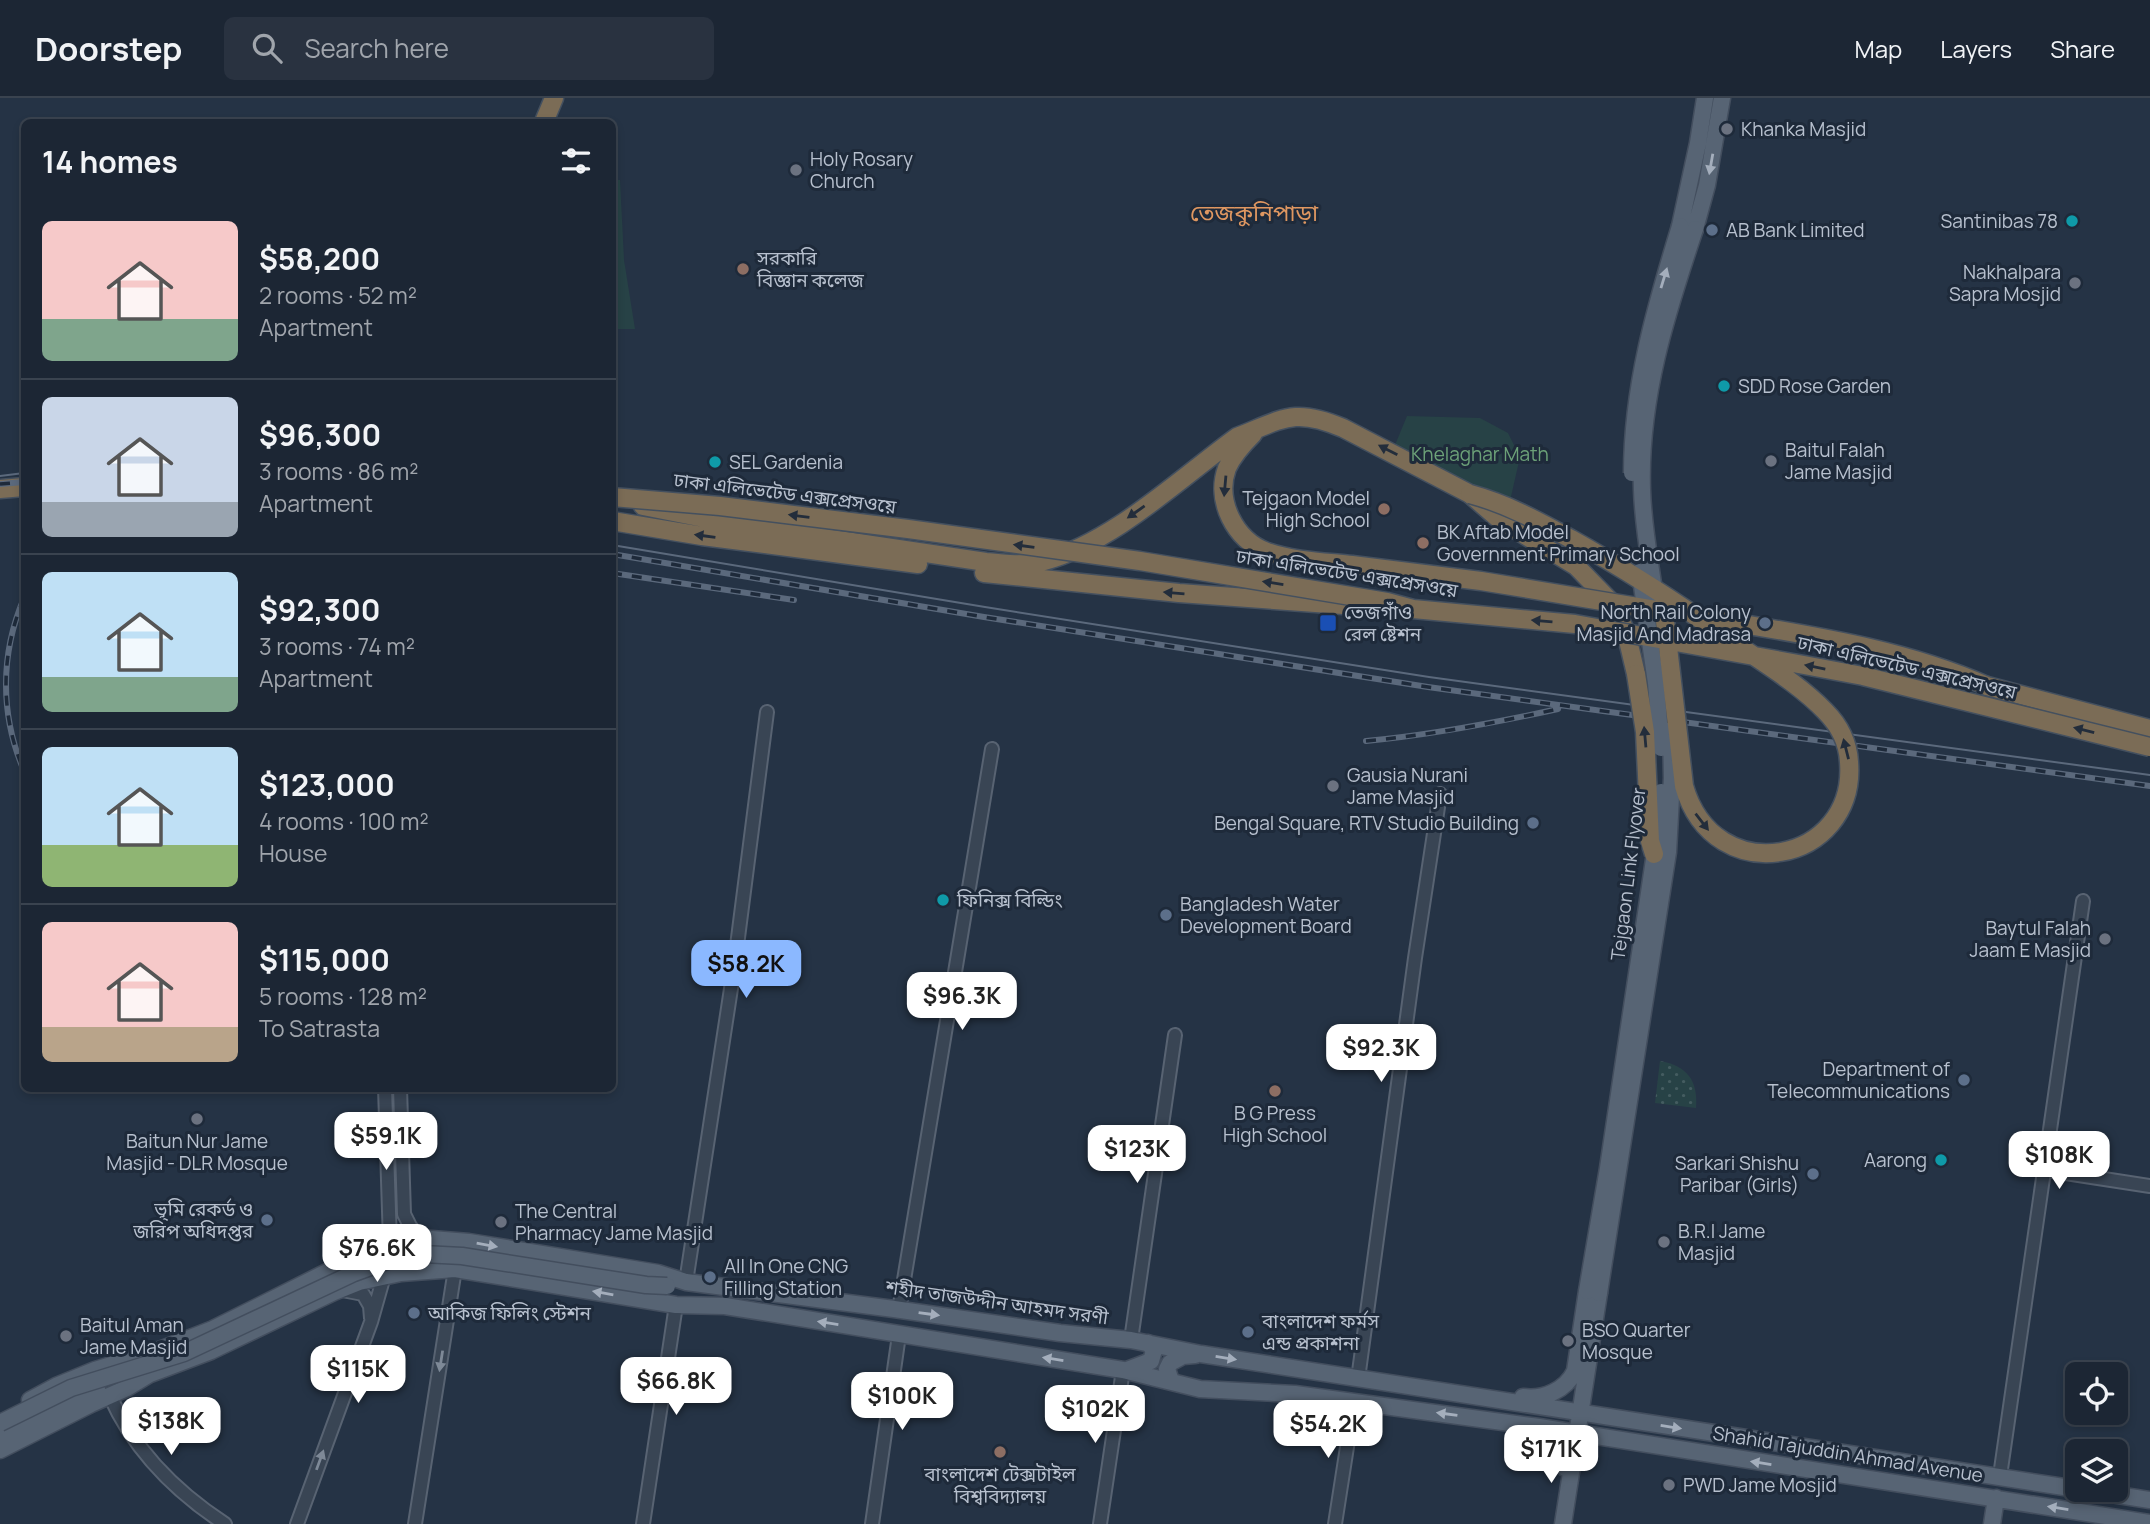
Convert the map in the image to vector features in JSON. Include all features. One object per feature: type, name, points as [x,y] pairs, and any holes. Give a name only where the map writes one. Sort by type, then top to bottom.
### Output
[{"type":"highway","points":[[545,119],[554,98]]},
{"type":"highway","points":[[616,499],[757,528],[986,562],[1042,562],[1082,546],[1131,516],[1237,437],[1274,420],[1290,416],[1322,418],[1470,494],[1513,508],[1628,570],[1648,583],[1658,590],[1668,596],[1787,680],[1825,711],[1841,732],[1846,747],[1849,778],[1846,796],[1839,811],[1832,822],[1812,840],[1787,852],[1767,855],[1749,853],[1720,840],[1700,822],[1692,809],[1683,778],[1664,612],[1659,595],[1656,586],[1652,577]]},
{"type":"highway","name":"ঢাকা এলিভেটেড এক্সপ্রেসওয়ে","points":[[1258,429],[1234,455],[1227,468],[1224,498],[1232,521],[1254,545],[1267,551],[1300,560],[1480,581],[1852,642],[1945,669],[1987,686],[2150,729]]},
{"type":"highway","points":[[0,489],[21,487]]},
{"type":"highway","points":[[1470,494],[1500,520],[1576,566],[1610,601],[1626,632],[1645,732],[1650,841],[1654,854]]},
{"type":"highway","name":"ঢাকা এলিভেটেড এক্সপ্রেসওয়ে","points":[[616,498],[720,506],[1140,561],[1387,601],[1413,608],[1575,624],[1863,676],[2150,747]]},
{"type":"highway","points":[[616,522],[702,536],[1034,579],[1214,596],[1378,608],[1413,608]]},
{"type":"main road","points":[[1688,228],[1705,98]]},
{"type":"main road","points":[[1688,228],[1707,185],[1722,98]]},
{"type":"main road","name":"Tejgaon Link Flyover","points":[[1575,1413],[1593,1292],[1643,1019],[1668,852],[1671,741],[1668,684],[1642,492],[1650,382],[1688,228]]},
{"type":"main road","name":"Tejgaon Link Flyover","points":[[1593,1292],[1661,795],[1661,741],[1634,525],[1632,436],[1643,355],[1653,314],[1688,228]]},
{"type":"main road","points":[[419,1238],[447,1269]]},
{"type":"main road","name":"শহীদ তাজউদ্দীন আহমদ সরণী","points":[[390,1242],[419,1238],[470,1242],[658,1273],[686,1282],[1060,1334],[1131,1340],[1358,1379],[2065,1487]]},
{"type":"main road","points":[[0,1416],[56,1386],[203,1334],[390,1242]]},
{"type":"main road","points":[[390,1242],[395,1263],[412,1271]]},
{"type":"main road","points":[[384,1276],[390,1242]]},
{"type":"main road","points":[[0,1423],[71,1388],[184,1353],[354,1273],[401,1256],[447,1254],[646,1285],[667,1286],[686,1282]]},
{"type":"main road","points":[[358,1256],[365,1281]]},
{"type":"main road","points":[[0,1438],[94,1390],[150,1374],[211,1351],[340,1290],[384,1276],[447,1269],[676,1305],[725,1306],[1123,1370],[1200,1389],[1295,1394],[1539,1427],[1559,1442],[1567,1454],[1556,1524]]},
{"type":"main road","points":[[1123,1370],[1151,1361],[1154,1350],[1148,1343]]},
{"type":"main road","points":[[1171,1381],[1167,1369],[1170,1363],[1183,1356],[1201,1354]]},
{"type":"main road","points":[[1469,1396],[1481,1391],[1529,1398],[1546,1396],[1580,1373],[1603,1417]]},
{"type":"main road","points":[[0,1450],[150,1374]]},
{"type":"main road","points":[[1563,1524],[1578,1433],[1572,1423],[1575,1413]]},
{"type":"main road","name":"Shahid Tajuddin Ahmad Avenue","points":[[1539,1427],[2150,1523]]},
{"type":"main road","points":[[1733,1458],[1736,1438]]},
{"type":"main road","name":"শহীদ তাজউদ্দীন আহমদ সরণী","points":[[2128,1497],[2150,1500]]},
{"type":"main road","points":[[1992,1524],[1996,1499]]},
{"type":"street","points":[[538,119],[547,98]]},
{"type":"street","points":[[686,1282],[732,982],[767,712]]},
{"type":"street","points":[[900,1310],[992,749]]},
{"type":"street","points":[[1358,1379],[1440,794]]},
{"type":"street","points":[[2000,1476],[2083,901]]},
{"type":"street","points":[[1131,1340],[1175,1035]]},
{"type":"street","points":[[385,1092],[390,1242]]},
{"type":"street","points":[[400,1092],[404,1214],[419,1238]]},
{"type":"street","points":[[2046,1170],[2150,1186]]},
{"type":"street","points":[[415,1524],[451,1293],[447,1269]]},
{"type":"street","points":[[297,1524],[384,1276]]},
{"type":"street","points":[[340,1290],[354,1290],[363,1294],[370,1307],[370,1322]]},
{"type":"street","points":[[643,1524],[676,1305]]},
{"type":"street","points":[[872,1524],[899,1335]]},
{"type":"street","points":[[1100,1524],[1123,1370]]},
{"type":"street","points":[[110,1396],[124,1423],[153,1464],[192,1500],[225,1524]]},
{"type":"street","points":[[1335,1524],[1354,1402]]},
{"type":"green space","points":[[616,180],[620,180],[624,260],[635,329],[616,329]]},
{"type":"green space","name":"Khelaghar Math","points":[[1407,416],[1480,418],[1508,433],[1520,457],[1510,501],[1395,445]]},
{"type":"green space","points":[[1660,1061],[1677,1067],[1689,1076],[1695,1090],[1696,1108],[1655,1103]]},
{"type":"tram line","points":[[0,476],[21,473]]},
{"type":"tram line","points":[[616,546],[1429,677],[2150,775]]},
{"type":"railway","points":[[0,484],[21,482]]},
{"type":"railway","points":[[616,555],[984,617],[1428,687],[2150,786]]},
{"type":"railway","points":[[616,574],[794,600]]},
{"type":"railway","points":[[21,606],[10,641],[6,684],[10,728],[21,763]]},
{"type":"railway","points":[[1366,741],[1462,728],[1558,709]]},
{"type":"place","name":"Khanka Masjid","points":[[1727,129]]},
{"type":"place","name":"Holy Rosary Church","points":[[796,170]]},
{"type":"place","name":"Santinibas 78","points":[[2072,221]]},
{"type":"place","name":"AB Bank Limited","points":[[1712,230]]},
{"type":"place","name":"সরকারি বিজ্ঞান কলেজ","points":[[743,269]]},
{"type":"place","name":"Nakhalpara Sapra Mosjid","points":[[2075,283]]},
{"type":"place","name":"SDD Rose Garden","points":[[1724,386]]},
{"type":"place","name":"Baitul Falah Jame Masjid","points":[[1771,461]]},
{"type":"place","name":"SEL Gardenia","points":[[715,462]]},
{"type":"place","name":"Tejgaon Model High School","points":[[1384,509]]},
{"type":"place","name":"BK Aftab Model Government Primary School","points":[[1423,543]]},
{"type":"place","name":"তেজগাঁও রেল ষ্টেশন","points":[[1328,623]]},
{"type":"place","name":"North Rail Colony Masjid And Madrasa","points":[[1765,623]]},
{"type":"place","name":"Gausia Nurani Jame Masjid","points":[[1333,786]]},
{"type":"place","name":"Bengal Square, RTV Studio Building","points":[[1533,823]]},
{"type":"place","name":"ফিনিক্স বিল্ডিং","points":[[943,900]]},
{"type":"place","name":"Bangladesh Water Development Board","points":[[1166,915]]},
{"type":"place","name":"Baytul Falah Jaam E Masjid","points":[[2105,939]]},
{"type":"place","name":"Department of Telecommunications","points":[[1964,1080]]},
{"type":"place","name":"B G Press High School","points":[[1275,1091]]},
{"type":"place","name":"Baitun Nur Jame Masjid - DLR Mosque","points":[[197,1119]]},
{"type":"place","name":"Aarong","points":[[1941,1160]]},
{"type":"place","name":"Sarkari Shishu Paribar (Girls)","points":[[1813,1174]]},
{"type":"place","name":"ভূমি রেকর্ড ও জরিপ অধিদপ্তর","points":[[267,1220]]},
{"type":"place","name":"The Central Pharmacy Jame Masjid","points":[[501,1222]]},
{"type":"place","name":"B.R.I Jame Masjid","points":[[1664,1242]]},
{"type":"place","name":"All In One CNG Filling Station","points":[[710,1277]]},
{"type":"place","name":"আকিজ ফিলিং স্টেশন","points":[[414,1313]]},
{"type":"place","name":"বাংলাদেশ ফর্মস এন্ড প্রকাশনা","points":[[1248,1332]]},
{"type":"place","name":"Baitul Aman Jame Masjid","points":[[66,1336]]},
{"type":"place","name":"BSO Quarter Mosque","points":[[1568,1341]]},
{"type":"place","name":"বাংলাদেশ টেক্সটাইল বিশ্ববিদ্যালয়","points":[[1000,1452]]},
{"type":"place","name":"PWD Jame Mosjid","points":[[1669,1485]]},
{"type":"district","name":"তেজকুনিপাড়া","points":[[1254,213]]}]
